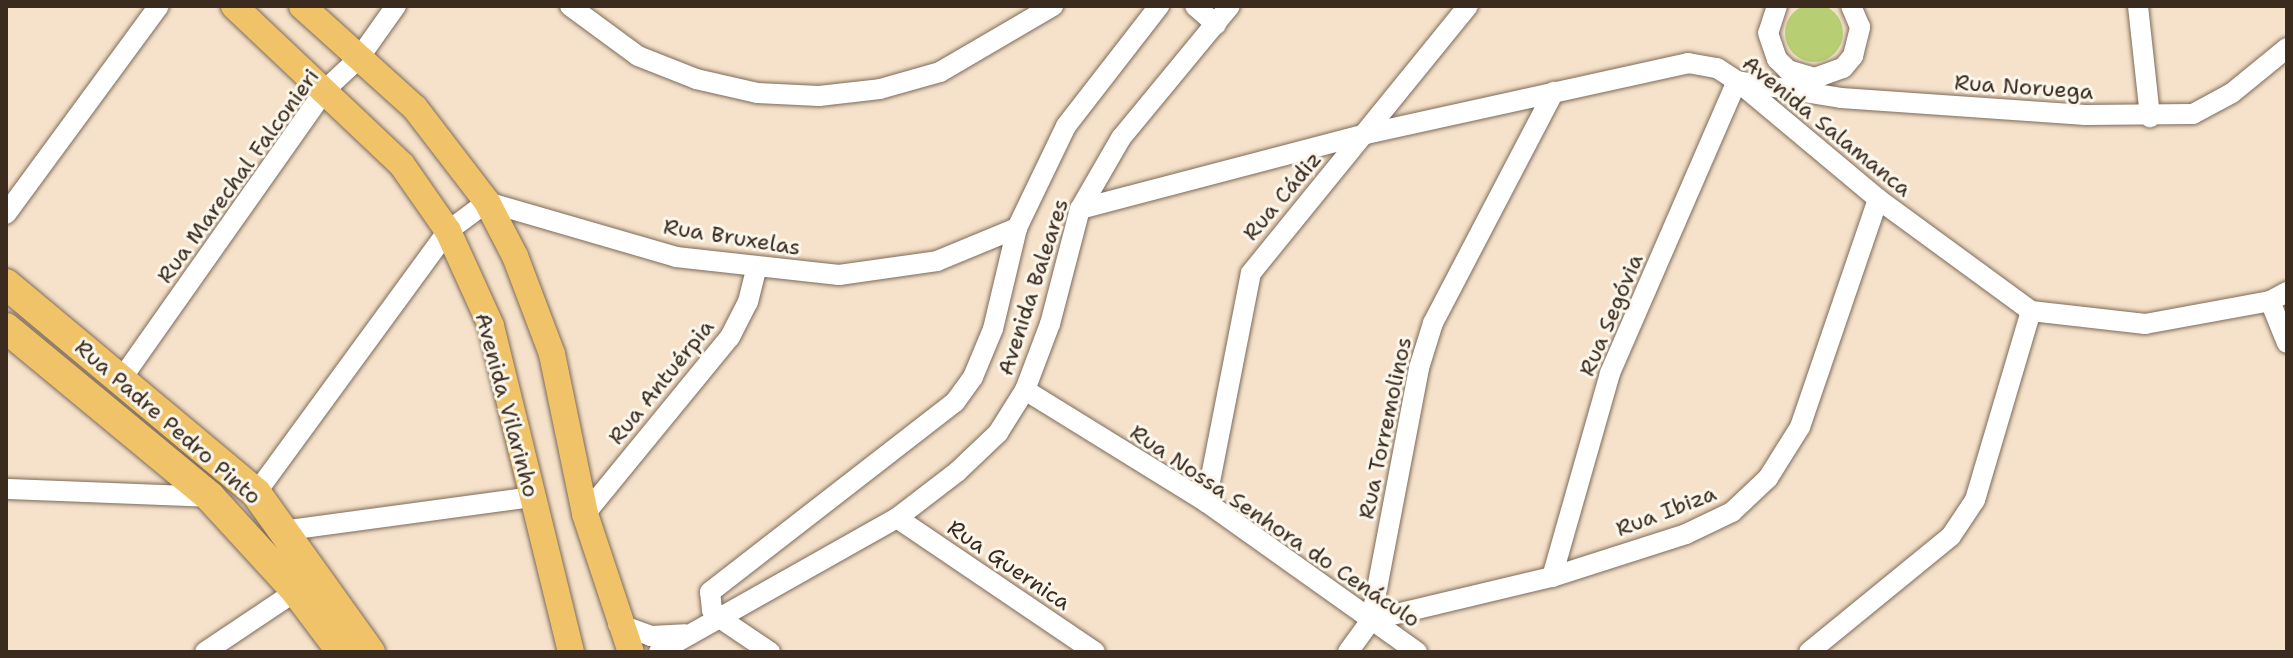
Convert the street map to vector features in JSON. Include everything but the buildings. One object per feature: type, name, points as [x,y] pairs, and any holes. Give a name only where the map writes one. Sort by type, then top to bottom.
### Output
[{"type":"highway","name":"Rua Padre Pedro Pinto","points":[[6,284],[256,493],[370,652]]},
{"type":"highway","name":"Rua Padre Pedro Pinto","points":[[6,328],[210,497],[296,591],[342,652]]},
{"type":"main road","points":[[236,6],[260,6]]},
{"type":"main road","name":"Avenida Vilarinho","points":[[236,6],[402,165],[448,231],[491,326],[571,652]]},
{"type":"main road","points":[[302,6],[415,108],[487,202],[515,256],[552,354],[585,514],[618,624],[631,652]]},
{"type":"street","points":[[6,214],[159,6]]},
{"type":"street","name":"Rua Marechal Falconieri","points":[[122,378],[326,89],[359,58],[396,6]]},
{"type":"street","points":[[570,6],[638,56],[696,79],[757,93],[819,96],[880,89],[940,72],[1053,6]]},
{"type":"street","name":"Avenida Baleares","points":[[721,619],[712,610],[710,592],[955,402],[973,377],[993,329],[1017,228],[1066,126],[1159,6]]},
{"type":"street","points":[[1195,6],[1216,24]]},
{"type":"street","name":"Avenida Baleares","points":[[659,652],[897,518],[957,472],[998,433],[1025,390],[1050,324],[1080,209],[1121,138],[1230,6]]},
{"type":"street","name":"Rua Cádiz","points":[[1206,502],[1251,273],[1468,6]]},
{"type":"street","points":[[1777,6],[1768,33],[1777,59],[1801,76],[1829,76],[1843,68],[1859,42],[1860,27],[1851,6]]},
{"type":"street","points":[[2138,6],[2150,117]]},
{"type":"street","name":"Rua Noruega","points":[[1737,81],[1841,98],[2150,117],[2193,114],[2232,93],[2287,48]]},
{"type":"street","points":[[1737,81],[1777,59]]},
{"type":"street","name":"Avenida Salamanca","points":[[1080,209],[1366,134],[1688,63],[1717,68],[1737,81],[1878,199],[2031,311],[2145,324],[2278,297]]},
{"type":"street","points":[[1829,76],[1841,98]]},
{"type":"street","name":"Rua Segóvia","points":[[1552,577],[1610,373],[1737,81]]},
{"type":"street","name":"Rua Torremolinos","points":[[1348,652],[1371,620],[1419,368],[1433,323],[1554,92]]},
{"type":"street","name":"Rua Ibiza","points":[[1371,620],[1552,577],[1686,534],[1732,512],[1768,478],[1800,427],[1878,199]]},
{"type":"street","points":[[256,493],[448,231],[487,202]]},
{"type":"street","name":"Rua Bruxelas","points":[[487,202],[676,257],[756,270],[839,275],[937,261],[1017,228]]},
{"type":"street","name":"Rua Antuérpia","points":[[585,514],[730,337],[748,302],[756,270]]},
{"type":"street","points":[[2278,297],[2287,343]]},
{"type":"street","points":[[1809,652],[1951,536],[1975,500],[2031,311]]},
{"type":"street","name":"Rua Nossa Senhora do Cenáculo","points":[[1025,390],[1206,502],[1417,652]]},
{"type":"street","points":[[6,489],[210,497]]},
{"type":"street","points":[[281,531],[531,497]]},
{"type":"street","name":"Rua Guernica","points":[[897,518],[1095,652]]},
{"type":"street","points":[[205,652],[296,591]]},
{"type":"street","points":[[721,619],[770,652]]},
{"type":"street","name":"Avenida Baleares","points":[[618,624],[651,636],[693,633]]},
{"type":"green space","points":[[1814,4],[1835,12],[1843,33],[1835,54],[1814,62],[1793,54],[1785,33],[1793,12]]}]
